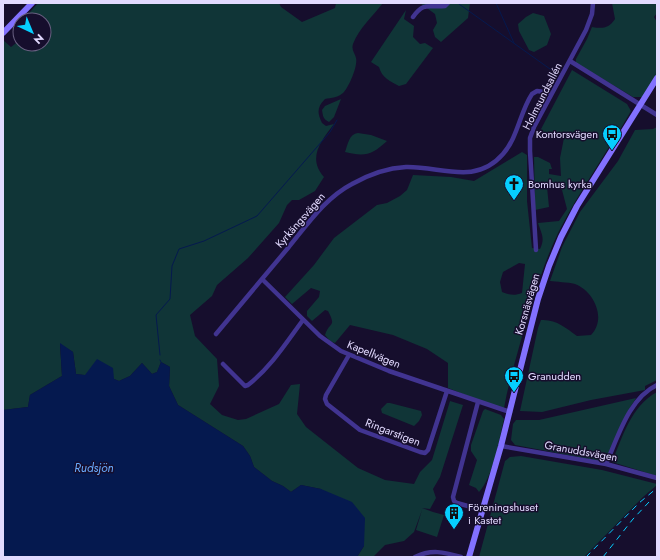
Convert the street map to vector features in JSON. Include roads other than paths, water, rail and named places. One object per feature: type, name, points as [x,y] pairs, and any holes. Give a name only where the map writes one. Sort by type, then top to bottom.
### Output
[{"type":"street","points":[[3,33],[32,3]]},
{"type":"street","points":[[413,17],[420,8],[424,6],[445,6],[448,3]]},
{"type":"street","name":"Holmsundsallén","points":[[536,250],[530,144],[534,127],[551,93],[570,61],[591,18],[593,3]]},
{"type":"street","points":[[570,61],[657,115]]},
{"type":"street","name":"Korsnäsvägen","points":[[469,557],[501,446],[538,299],[549,266],[577,206],[657,78]]},
{"type":"street","name":"Kyrkängsvägen","points":[[216,334],[322,208],[343,189],[366,176],[395,168],[416,167],[464,173],[484,169],[499,158],[507,149],[532,94],[537,91],[551,93]]},
{"type":"street","name":"Kapellvägen","points":[[262,279],[326,342],[349,355],[478,402],[510,412]]},
{"type":"street","points":[[224,364],[245,386],[248,385],[268,368],[303,320]]},
{"type":"street","name":"Ringarstigen","points":[[349,355],[325,399],[327,404],[360,430],[425,453],[428,450],[447,391]]},
{"type":"street","points":[[606,464],[632,408],[645,392],[657,385]]},
{"type":"street","points":[[478,402],[453,497],[454,501],[457,503],[482,510]]},
{"type":"street","name":"Granuddsvägen","points":[[501,446],[606,464],[657,478]]},
{"type":"street","points":[[415,557],[436,551],[461,557]]},
{"type":"water","name":"Rudsjön","points":[[60,343],[73,352],[76,374],[85,375],[97,359],[113,368],[114,379],[119,381],[130,376],[142,363],[152,374],[157,372],[161,362],[170,367],[169,386],[178,405],[243,446],[250,456],[254,467],[272,481],[291,492],[301,485],[321,489],[352,502],[365,518],[364,546],[357,557],[3,557],[3,410],[28,407],[30,395],[62,376]]},
{"type":"waterway","points":[[496,3],[514,43]]},
{"type":"waterway","points":[[459,4],[557,74]]},
{"type":"waterway","points":[[160,355],[156,315],[170,299],[172,266],[179,249],[204,241],[257,216],[330,132],[337,120]]},
{"type":"railway","points":[[586,557],[639,503],[657,488]]},
{"type":"railway","points":[[603,557],[633,519],[649,502]]},
{"type":"place","name":"Kontorsvägen","points":[[612,151]]},
{"type":"place","name":"Bomhus kyrka","points":[[514,201]]},
{"type":"place","name":"Granudden","points":[[514,393]]},
{"type":"place","name":"Föreningshuset i Kastet","points":[[454,530]]}]
